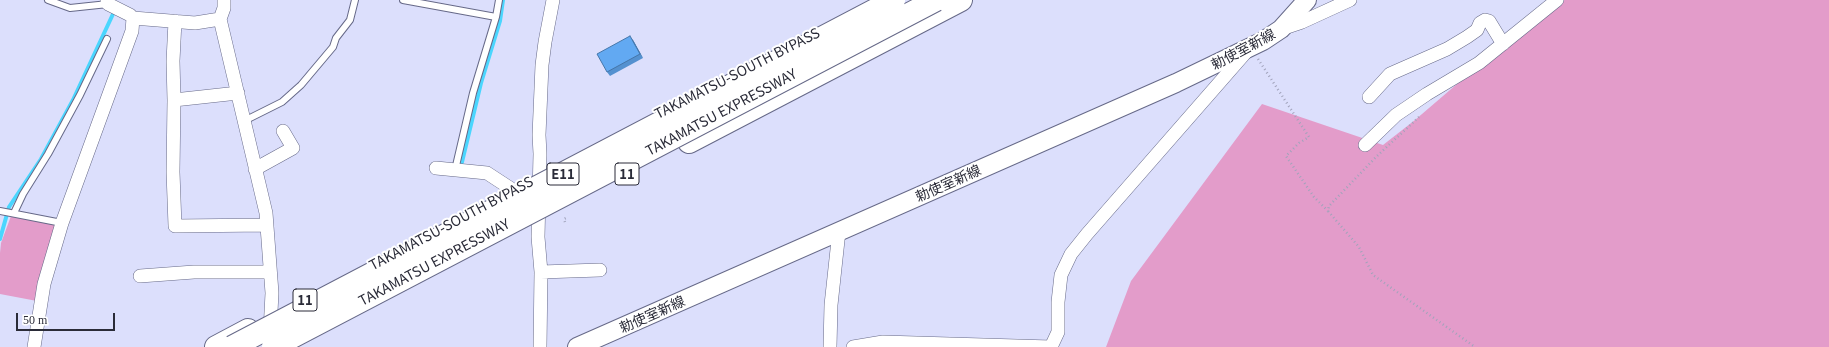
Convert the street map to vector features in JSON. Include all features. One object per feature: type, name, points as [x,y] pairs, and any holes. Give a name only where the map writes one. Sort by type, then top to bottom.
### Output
[{"type":"highway","name":"TAKAMATSU-SOUTH BYPASS","points":[[216,347],[540,175],[877,0]]},
{"type":"highway","name":"TAKAMATSU EXPRESSWAY","points":[[232,347],[894,0]]},
{"type":"highway","name":"TAKAMATSU EXPRESSWAY","points":[[272,347],[936,0]]},
{"type":"highway","name":"11","points":[[291,347],[961,0]]},
{"type":"main road","name":"勅使室新線","points":[[577,347],[1176,83],[1251,47],[1281,29],[1307,0]]},
{"type":"street","points":[[224,0],[224,8],[220,19],[266,213],[272,293],[269,347]]},
{"type":"street","points":[[540,347],[541,272],[538,220],[540,175],[539,136],[542,65],[554,0]]},
{"type":"street","points":[[1281,29],[1302,22],[1350,0]]},
{"type":"street","points":[[1365,145],[1396,115],[1433,90],[1479,63],[1557,0]]},
{"type":"street","points":[[108,2],[133,18],[195,23],[220,19]]},
{"type":"street","points":[[34,347],[44,284],[62,223],[126,50],[132,31],[133,18]]},
{"type":"street","points":[[1369,97],[1390,74],[1467,38],[1477,30],[1480,23],[1485,20],[1489,21],[1503,44]]},
{"type":"street","points":[[175,21],[173,61],[173,172],[175,226],[267,226]]},
{"type":"street","points":[[853,347],[883,342],[1051,347],[1058,332],[1058,302],[1061,275],[1071,254],[1251,47]]},
{"type":"street","points":[[174,100],[238,93]]},
{"type":"street","points":[[255,169],[293,148],[282,131]]},
{"type":"street","points":[[436,168],[487,173],[512,190]]},
{"type":"street","points":[[830,347],[831,306],[839,231]]},
{"type":"street","points":[[541,272],[600,270]]},
{"type":"street","points":[[140,276],[194,272],[270,272]]},
{"type":"lane","points":[[48,0],[70,8],[108,2]]},
{"type":"lane","points":[[244,120],[282,102],[301,85],[333,47],[336,38],[350,20],[355,0]]},
{"type":"lane","points":[[403,0],[496,17]]},
{"type":"lane","points":[[456,170],[473,92],[496,17],[499,0]]},
{"type":"lane","points":[[13,213],[48,154],[80,95],[107,39]]},
{"type":"lane","points":[[3,212],[62,223]]},
{"type":"path","points":[[1266,72],[1310,137],[1299,143],[1286,156],[1314,197],[1359,247],[1373,275],[1475,347]]},
{"type":"path","points":[[1328,211],[1329,206],[1377,156],[1420,115]]},
{"type":"path","points":[[566,222],[564,219],[568,217]]},
{"type":"shaded area","points":[[1555,0],[1829,0],[1829,347],[1106,347],[1131,281],[1262,104],[1383,145],[1415,120]]},
{"type":"shaded area","points":[[11,216],[57,225],[37,301],[0,294],[1,243]]},
{"type":"building","points":[[630,36],[640,54],[607,72],[597,54]]},
{"type":"waterway","points":[[462,162],[481,83],[500,21],[503,0]]},
{"type":"waterway","points":[[0,239],[9,207],[41,159],[73,100],[113,14]]}]
